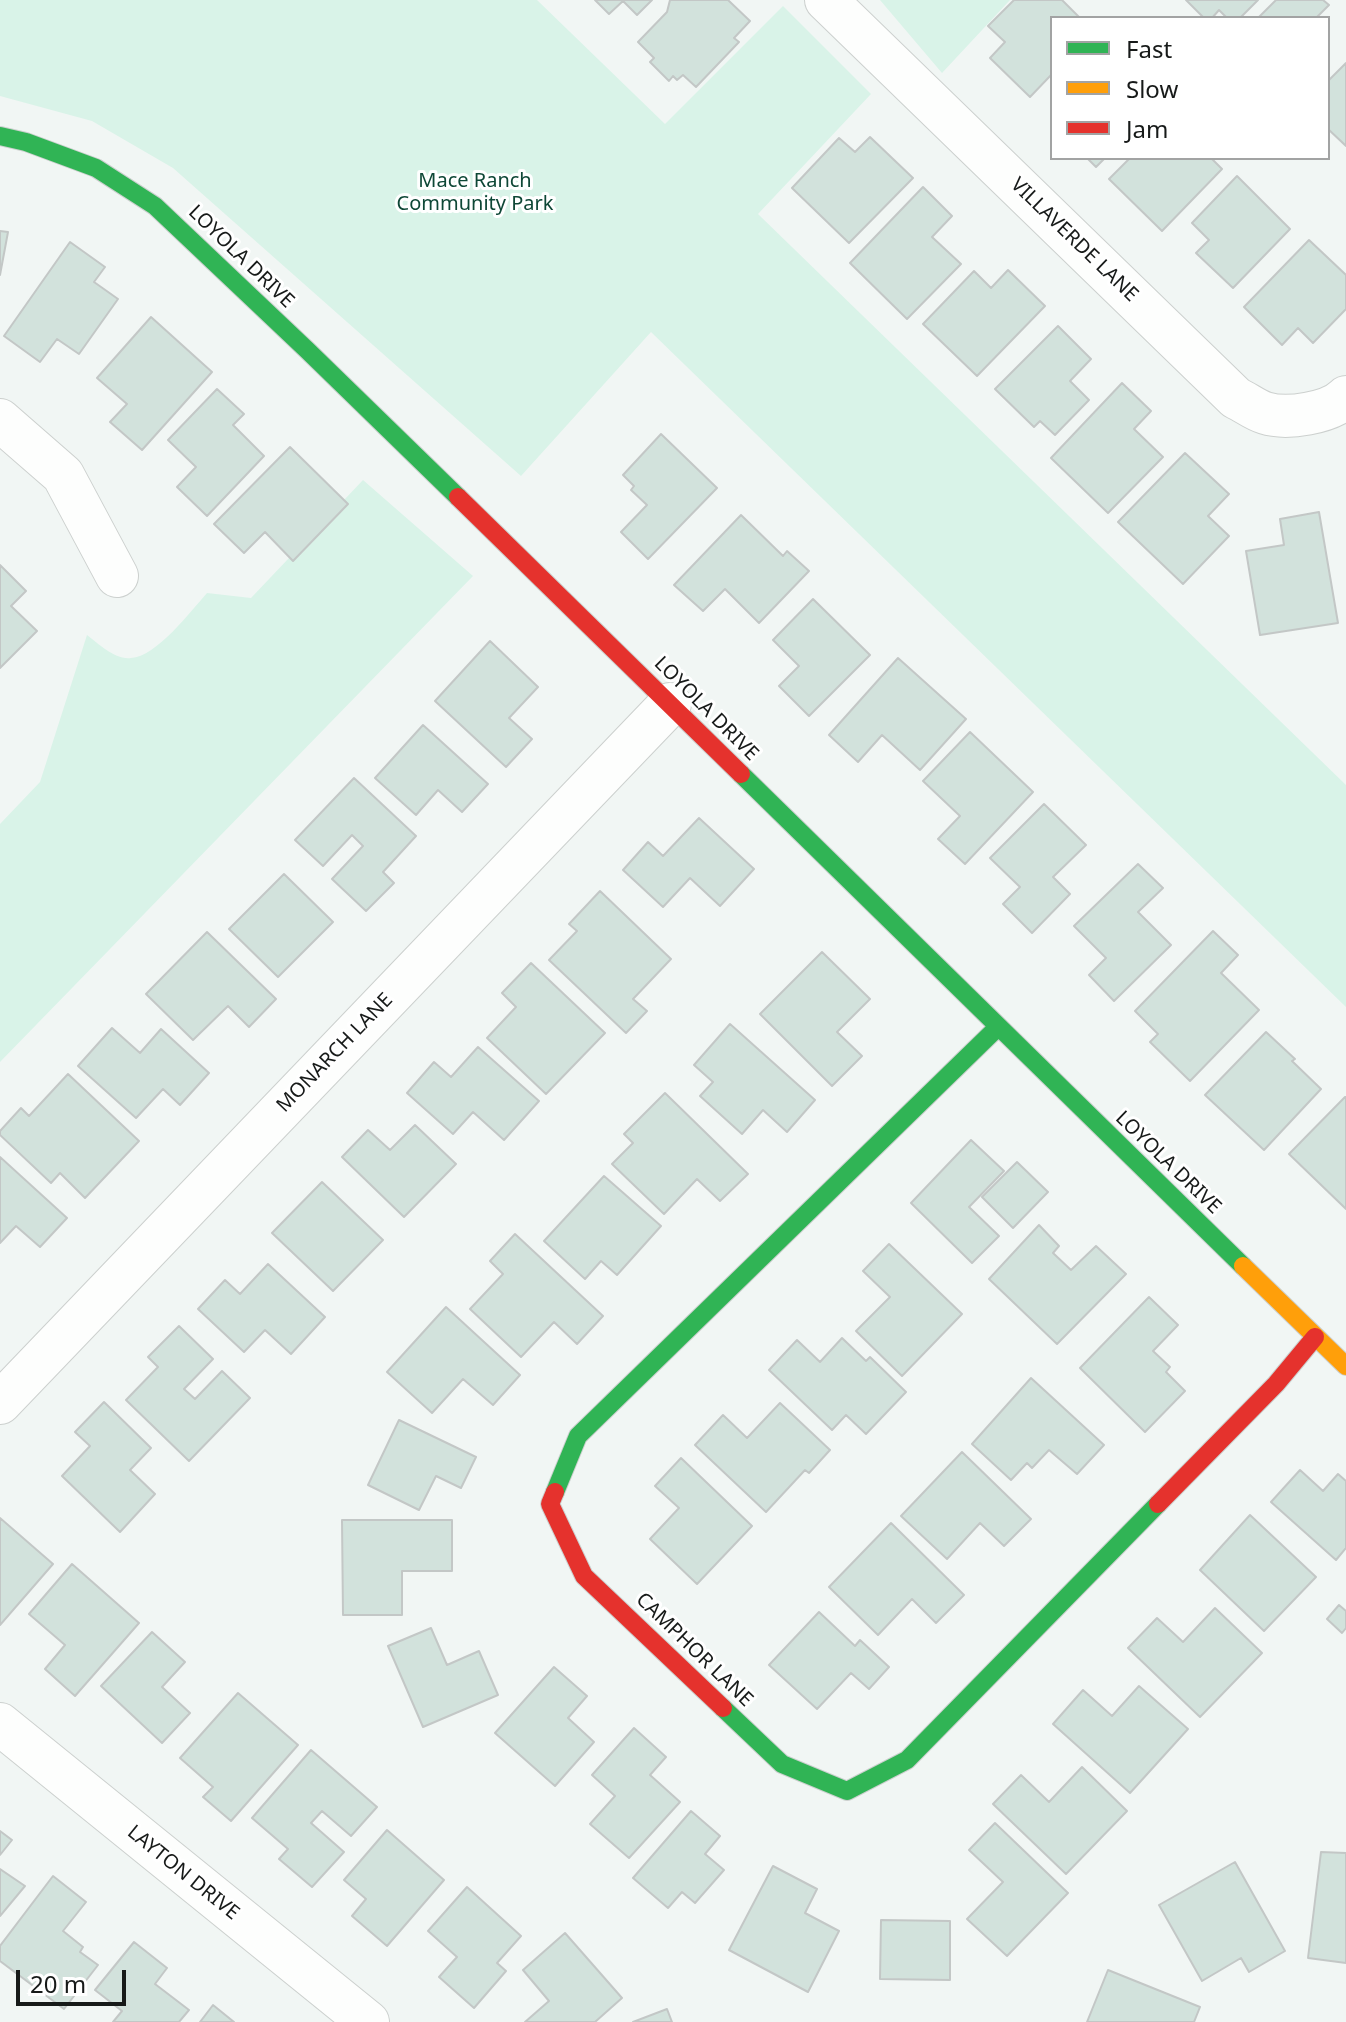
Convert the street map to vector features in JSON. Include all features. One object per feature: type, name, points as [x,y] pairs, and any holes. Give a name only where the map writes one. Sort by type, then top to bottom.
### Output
[{"type":"street","name":"VILLAVERDE LANE","points":[[826,0],[1236,398],[1264,413],[1290,416],[1323,410],[1346,397]]},
{"type":"street","name":"LOYOLA DRIVE","points":[[0,136],[26,142],[96,168],[155,206],[307,350],[1346,1366]]},
{"type":"street","points":[[0,420],[63,475],[117,576]]},
{"type":"street","name":"MONARCH LANE","points":[[0,1403],[670,704]]},
{"type":"street","name":"CAMPHOR LANE","points":[[998,1027],[578,1436],[550,1504],[584,1576],[782,1764],[847,1791],[907,1760],[1276,1384],[1315,1337]]},
{"type":"street","name":"LAYTON DRIVE","points":[[0,1724],[368,2022]]},
{"type":"green space","name":"Mace Ranch Community Park","points":[[0,0],[537,0],[665,124],[783,6],[871,94],[758,214],[1346,785],[1346,1007],[651,332],[521,476],[173,168],[92,121],[0,96]]},
{"type":"green space","points":[[880,0],[1010,0],[942,73]]},
{"type":"green space","points":[[363,480],[473,576],[0,1062],[0,824],[40,782],[87,635],[113,654],[125,658],[141,656],[162,642],[207,593],[251,598]]},
{"type":"building","points":[[595,0],[652,0],[637,15],[623,1],[609,14]]},
{"type":"building","points":[[670,0],[728,0],[750,21],[734,38],[739,42],[696,87],[683,75],[677,80],[673,76],[669,81],[650,62],[654,58],[638,42],[667,12]]},
{"type":"building","points":[[1014,0],[1062,0],[1078,16],[1050,16],[1050,76],[1030,97],[990,58],[1005,42],[988,26]]},
{"type":"building","points":[[1186,0],[1258,0],[1242,16],[1225,16],[1219,10],[1214,16],[1202,16]]},
{"type":"building","points":[[1276,0],[1323,0],[1329,5],[1318,16],[1260,16]]},
{"type":"building","points":[[1346,63],[1346,146],[1330,131],[1330,79]]},
{"type":"building","points":[[870,137],[913,178],[849,243],[792,188],[839,138],[855,152]]},
{"type":"building","points":[[1089,160],[1103,160],[1096,167]]},
{"type":"building","points":[[1128,160],[1213,160],[1222,169],[1162,231],[1109,179]]},
{"type":"building","points":[[1237,176],[1290,229],[1233,288],[1196,253],[1209,240],[1192,223]]},
{"type":"building","points":[[923,187],[952,216],[932,237],[961,264],[907,319],[850,263]]},
{"type":"building","points":[[0,231],[8,232],[0,275]]},
{"type":"building","points":[[1309,240],[1346,275],[1346,309],[1313,343],[1298,328],[1282,345],[1244,307]]},
{"type":"building","points":[[70,242],[105,267],[94,282],[118,299],[79,354],[57,339],[40,362],[4,336]]},
{"type":"building","points":[[1008,270],[1045,306],[977,376],[923,324],[974,271],[991,288]]},
{"type":"building","points":[[151,317],[212,372],[142,450],[110,422],[127,404],[97,378]]},
{"type":"building","points":[[1058,326],[1091,359],[1070,381],[1089,400],[1055,435],[1040,421],[1034,427],[995,389]]},
{"type":"building","points":[[1122,383],[1151,411],[1134,429],[1163,457],[1108,513],[1051,458]]},
{"type":"building","points":[[217,389],[244,414],[233,425],[264,456],[207,516],[177,487],[196,467],[168,440]]},
{"type":"building","points":[[661,434],[717,488],[648,559],[621,532],[647,505],[631,490],[634,486],[623,475]]},
{"type":"building","points":[[290,447],[348,504],[293,561],[265,532],[244,553],[214,524]]},
{"type":"building","points":[[1185,453],[1229,494],[1208,516],[1229,536],[1183,584],[1118,522]]},
{"type":"building","points":[[1319,512],[1338,623],[1260,635],[1246,551],[1284,545],[1280,519]]},
{"type":"building","points":[[741,515],[783,556],[787,551],[809,571],[759,623],[725,589],[703,611],[674,585]]},
{"type":"building","points":[[0,565],[26,591],[11,606],[37,631],[0,668]]},
{"type":"building","points":[[813,599],[870,655],[809,716],[779,686],[799,666],[773,640]]},
{"type":"building","points":[[490,641],[538,687],[509,718],[532,739],[506,767],[435,701]]},
{"type":"building","points":[[898,658],[966,719],[920,770],[882,735],[858,762],[829,735]]},
{"type":"building","points":[[423,725],[488,784],[462,812],[438,790],[416,815],[375,778]]},
{"type":"building","points":[[970,732],[1033,792],[965,864],[938,839],[960,816],[923,781]]},
{"type":"building","points":[[354,778],[416,836],[383,872],[394,883],[366,911],[332,879],[363,846],[352,835],[323,866],[295,840]]},
{"type":"building","points":[[1044,804],[1086,845],[1053,877],[1070,894],[1032,933],[1003,904],[1020,887],[990,858]]},
{"type":"building","points":[[699,818],[754,869],[720,906],[690,878],[663,907],[623,870],[648,842],[663,856]]},
{"type":"building","points":[[1138,864],[1163,888],[1138,912],[1171,945],[1114,1001],[1089,975],[1106,958],[1074,926]]},
{"type":"building","points":[[284,874],[333,922],[278,977],[229,929]]},
{"type":"building","points":[[600,891],[671,959],[633,999],[647,1011],[626,1033],[549,960],[577,931],[569,924]]},
{"type":"building","points":[[1213,931],[1238,955],[1221,973],[1259,1010],[1190,1081],[1150,1042],[1158,1034],[1135,1011]]},
{"type":"building","points":[[207,932],[276,999],[249,1027],[228,1006],[193,1040],[146,994]]},
{"type":"building","points":[[822,952],[870,999],[837,1032],[862,1056],[832,1086],[760,1014]]},
{"type":"building","points":[[531,963],[605,1033],[546,1094],[487,1038],[516,1007],[502,993]]},
{"type":"building","points":[[730,1024],[815,1100],[787,1132],[763,1110],[742,1134],[700,1096],[713,1082],[694,1065]]},
{"type":"building","points":[[112,1028],[140,1053],[161,1029],[209,1073],[180,1105],[163,1089],[136,1118],[78,1066]]},
{"type":"building","points":[[1266,1032],[1321,1089],[1264,1150],[1205,1095]]},
{"type":"building","points":[[478,1047],[539,1101],[504,1140],[473,1112],[453,1134],[407,1093],[434,1062],[451,1077]]},
{"type":"building","points":[[68,1074],[139,1141],[85,1198],[60,1173],[51,1183],[0,1135],[0,1131],[21,1108],[29,1116]]},
{"type":"building","points":[[665,1093],[748,1174],[720,1201],[697,1179],[664,1214],[612,1164],[633,1143],[624,1134]]},
{"type":"building","points":[[1346,1097],[1346,1209],[1289,1154]]},
{"type":"building","points":[[415,1125],[456,1164],[404,1217],[342,1157],[368,1130],[390,1150]]},
{"type":"building","points":[[971,1140],[1004,1171],[969,1207],[999,1236],[972,1263],[911,1203]]},
{"type":"building","points":[[0,1157],[67,1218],[40,1247],[16,1226],[0,1243]]},
{"type":"building","points":[[1017,1162],[1048,1192],[1013,1228],[982,1197]]},
{"type":"building","points":[[604,1176],[661,1226],[617,1275],[601,1261],[585,1279],[544,1241]]},
{"type":"building","points":[[322,1182],[383,1240],[333,1291],[272,1233]]},
{"type":"building","points":[[1039,1225],[1059,1246],[1053,1253],[1071,1270],[1096,1246],[1126,1274],[1057,1344],[989,1279]]},
{"type":"building","points":[[515,1234],[603,1316],[577,1344],[554,1322],[521,1357],[470,1309],[503,1274],[490,1261]]},
{"type":"building","points":[[889,1244],[962,1314],[902,1376],[856,1331],[890,1297],[863,1271]]},
{"type":"building","points":[[268,1264],[325,1317],[291,1354],[265,1330],[244,1352],[198,1309],[225,1280],[240,1294]]},
{"type":"building","points":[[1149,1297],[1178,1325],[1153,1351],[1170,1367],[1166,1372],[1185,1391],[1145,1432],[1080,1368]]},
{"type":"building","points":[[446,1307],[520,1375],[493,1405],[463,1379],[432,1413],[387,1372]]},
{"type":"building","points":[[179,1326],[213,1359],[184,1389],[195,1399],[222,1371],[250,1398],[189,1461],[126,1400],[158,1367],[148,1357]]},
{"type":"building","points":[[842,1338],[866,1361],[870,1357],[906,1392],[866,1434],[846,1415],[832,1430],[769,1370],[797,1340],[820,1362]]},
{"type":"building","points":[[1031,1378],[1104,1445],[1077,1474],[1049,1450],[1032,1468],[1027,1463],[1011,1480],[972,1444]]},
{"type":"building","points":[[104,1402],[151,1448],[130,1470],[155,1494],[120,1532],[62,1476],[90,1446],[75,1432]]},
{"type":"building","points":[[780,1403],[830,1450],[809,1473],[805,1470],[766,1512],[695,1445],[723,1415],[747,1438]]},
{"type":"building","points":[[399,1420],[476,1457],[461,1488],[436,1476],[419,1510],[368,1485]]},
{"type":"building","points":[[962,1452],[1031,1519],[1004,1546],[980,1523],[947,1559],[901,1516]]},
{"type":"building","points":[[681,1458],[752,1526],[697,1584],[650,1539],[679,1508],[655,1486]]},
{"type":"building","points":[[1300,1470],[1323,1491],[1338,1474],[1346,1481],[1346,1548],[1336,1560],[1271,1502]]},
{"type":"building","points":[[1250,1515],[1316,1577],[1264,1631],[1200,1570]]},
{"type":"building","points":[[0,1518],[53,1564],[0,1625]]},
{"type":"building","points":[[342,1520],[452,1520],[452,1571],[402,1571],[402,1615],[343,1615]]},
{"type":"building","points":[[891,1523],[964,1595],[936,1623],[912,1599],[878,1635],[829,1587]]},
{"type":"building","points":[[72,1564],[139,1623],[75,1696],[45,1669],[65,1645],[29,1614]]},
{"type":"building","points":[[1339,1605],[1346,1611],[1346,1628],[1342,1633],[1327,1619]]},
{"type":"building","points":[[1215,1608],[1262,1653],[1200,1717],[1128,1648],[1157,1618],[1183,1642]]},
{"type":"building","points":[[819,1612],[855,1646],[860,1640],[889,1667],[869,1689],[851,1673],[817,1709],[769,1665]]},
{"type":"building","points":[[431,1628],[447,1665],[479,1651],[498,1695],[423,1727],[388,1646]]},
{"type":"building","points":[[152,1632],[185,1662],[162,1687],[190,1713],[162,1743],[101,1686]]},
{"type":"building","points":[[554,1667],[587,1696],[568,1718],[594,1742],[555,1786],[495,1733]]},
{"type":"building","points":[[1139,1686],[1188,1729],[1130,1793],[1053,1724],[1083,1690],[1112,1716]]},
{"type":"building","points":[[238,1693],[298,1745],[231,1821],[203,1797],[213,1787],[180,1758]]},
{"type":"building","points":[[634,1728],[666,1757],[650,1775],[680,1802],[629,1858],[590,1824],[615,1796],[592,1775]]},
{"type":"building","points":[[311,1750],[377,1807],[351,1836],[322,1811],[311,1823],[344,1852],[312,1887],[279,1859],[288,1849],[252,1818]]},
{"type":"building","points":[[1082,1767],[1127,1811],[1066,1874],[993,1804],[1021,1775],[1049,1802]]},
{"type":"building","points":[[691,1811],[720,1836],[705,1854],[724,1870],[695,1903],[682,1892],[668,1908],[633,1878]]},
{"type":"building","points":[[995,1823],[1068,1893],[1007,1956],[967,1919],[1003,1882],[969,1850]]},
{"type":"building","points":[[387,1830],[444,1880],[387,1946],[352,1916],[366,1899],[344,1880]]},
{"type":"building","points":[[0,1831],[12,1840],[0,1855]]},
{"type":"building","points":[[1321,1852],[1346,1853],[1346,1963],[1308,1958]]},
{"type":"building","points":[[1235,1862],[1285,1951],[1249,1972],[1241,1958],[1202,1981],[1159,1905]]},
{"type":"building","points":[[773,1866],[817,1889],[805,1913],[839,1931],[808,1992],[729,1950]]},
{"type":"building","points":[[0,1869],[25,1886],[0,1916]]},
{"type":"building","points":[[53,1876],[86,1902],[63,1931],[83,1947],[80,1952],[98,1965],[64,2009],[0,1961],[0,1946]]},
{"type":"building","points":[[467,1887],[521,1936],[497,1963],[506,1971],[474,2008],[439,1977],[457,1957],[428,1931]]},
{"type":"building","points":[[881,1920],[950,1921],[950,1980],[880,1979]]},
{"type":"building","points":[[565,1933],[622,1998],[595,2022],[525,2022],[549,2001],[523,1970]]},
{"type":"building","points":[[134,1942],[167,1968],[155,1984],[189,2010],[179,2022],[113,2022],[122,2011],[95,1990]]},
{"type":"building","points":[[1108,1970],[1200,2007],[1194,2022],[1087,2022]]},
{"type":"building","points":[[213,2005],[234,2022],[200,2022]]},
{"type":"building","points":[[667,2009],[672,2022],[633,2022]]},
{"type":"traffic: fast","points":[[0,136],[26,142],[96,168],[155,206],[458,497]]},
{"type":"traffic: fast","points":[[741,774],[1243,1266]]},
{"type":"traffic: fast","points":[[555,1492],[578,1436],[998,1027]]},
{"type":"traffic: fast","points":[[723,1708],[782,1764],[847,1791],[907,1760],[1158,1504]]},
{"type":"traffic: slow","points":[[1243,1266],[1346,1366]]},
{"type":"traffic: jam","points":[[458,497],[741,774]]},
{"type":"traffic: jam","points":[[1158,1504],[1276,1384],[1315,1337]]},
{"type":"traffic: jam","points":[[555,1492],[550,1504],[584,1576],[723,1708]]}]
